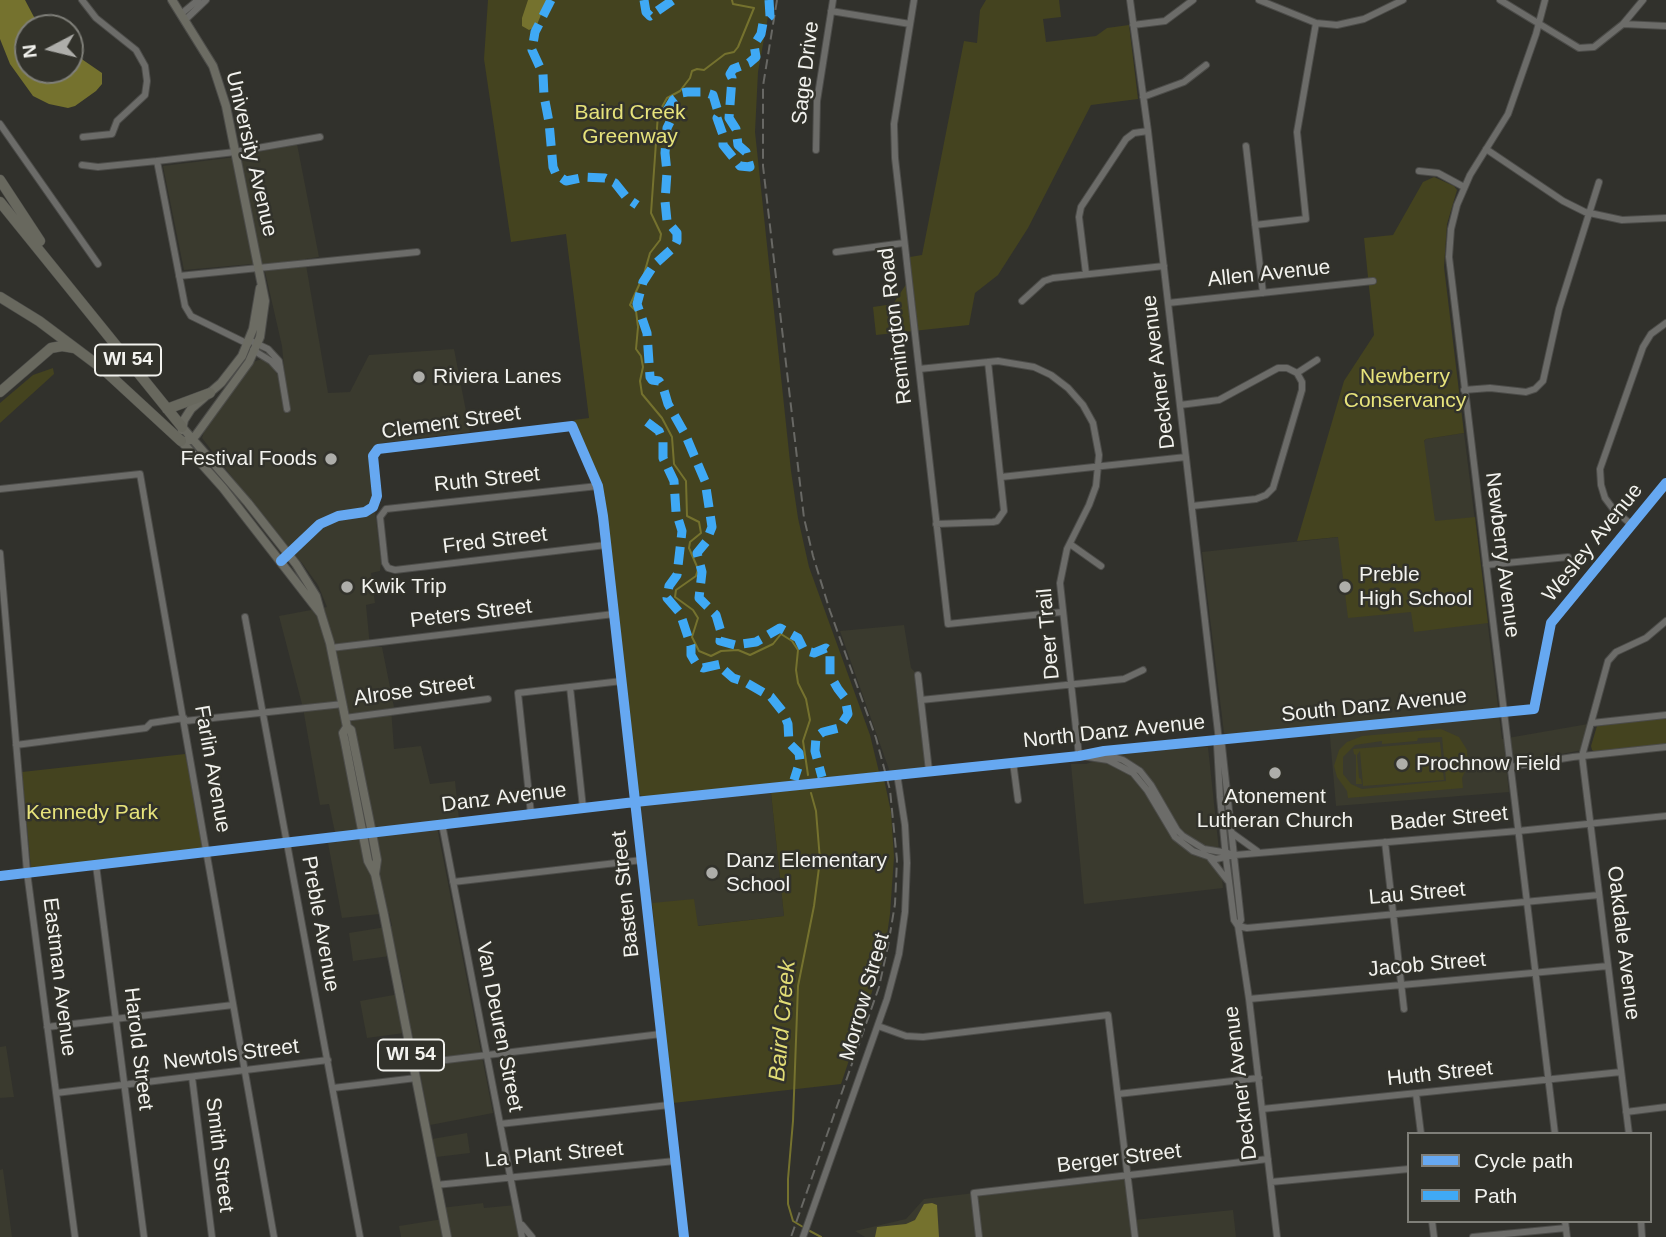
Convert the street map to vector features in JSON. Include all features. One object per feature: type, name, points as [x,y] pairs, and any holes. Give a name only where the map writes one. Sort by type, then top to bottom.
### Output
[{"type":"highway","points":[[0,180],[67,283]]},
{"type":"highway","name":"WI 54","points":[[0,202],[182,427]]},
{"type":"highway","name":"WI 54","points":[[0,297],[40,321],[79,350],[187,440]]},
{"type":"highway","points":[[0,392],[51,348],[63,346],[79,350]]},
{"type":"highway","points":[[167,409],[210,393]]},
{"type":"main road","name":"University Avenue","points":[[172,0],[213,66],[226,106],[261,285],[251,345]]},
{"type":"main road","points":[[182,427],[193,407],[231,372],[251,345]]},
{"type":"main road","points":[[187,440],[239,378],[251,345]]},
{"type":"main road","name":"WI 54","points":[[182,427],[187,440],[223,488],[313,590],[320,607],[346,723],[351,730],[368,833],[368,862],[375,874],[447,1237]]},
{"type":"street","points":[[82,0],[96,18],[136,50],[145,66],[147,81],[145,95],[117,121],[112,134],[83,137]]},
{"type":"street","points":[[183,17],[198,0]]},
{"type":"street","points":[[183,17],[206,0]]},
{"type":"street","name":"Sage Drive","points":[[817,150],[817,101],[833,0]]},
{"type":"street","name":"Remington Road","points":[[914,0],[894,124],[895,158],[948,624],[1062,612]]},
{"type":"street","name":"Deckner Avenue","points":[[1130,0],[1235,855],[1241,920],[1238,926]]},
{"type":"street","points":[[1133,25],[1165,21],[1193,0]]},
{"type":"street","points":[[1259,0],[1317,23],[1338,25],[1355,23],[1403,0]]},
{"type":"street","points":[[1500,0],[1574,46],[1585,49],[1596,45],[1623,24],[1643,0]]},
{"type":"street","name":"Newberry Avenue","points":[[1545,0],[1508,114],[1464,187],[1453,218],[1449,257],[1555,1132]]},
{"type":"street","points":[[831,11],[910,24]]},
{"type":"street","points":[[1255,225],[1306,219],[1297,132],[1317,23]]},
{"type":"street","points":[[1623,24],[1666,26]]},
{"type":"street","points":[[1143,97],[1174,87],[1206,65]]},
{"type":"street","points":[[0,124],[98,264]]},
{"type":"street","points":[[1086,274],[1079,217],[1081,207],[1126,139],[1134,133],[1148,131]]},
{"type":"street","points":[[82,165],[98,167],[236,152],[320,137]]},
{"type":"street","points":[[1246,146],[1263,293]]},
{"type":"street","points":[[1486,149],[1563,201],[1588,213],[1622,220],[1666,218]]},
{"type":"street","points":[[157,161],[183,298],[191,316],[276,357],[287,409]]},
{"type":"street","points":[[1419,171],[1438,173],[1464,187]]},
{"type":"street","points":[[1464,390],[1490,388],[1526,392],[1543,381],[1559,309],[1599,183]]},
{"type":"street","points":[[836,252],[904,243]]},
{"type":"street","points":[[179,276],[417,252]]},
{"type":"street","points":[[1022,301],[1049,279],[1164,266]]},
{"type":"street","name":"Allen Avenue","points":[[1168,303],[1373,281]]},
{"type":"street","points":[[1632,525],[1614,510],[1605,498],[1600,469],[1643,347],[1651,334],[1666,323]]},
{"type":"street","points":[[1297,373],[1317,359]]},
{"type":"street","name":"Deer Trail","points":[[919,369],[1010,361],[1034,367],[1051,375],[1068,388],[1083,405],[1093,423],[1098,443],[1099,466],[1093,497],[1069,544],[1060,583],[1079,756]]},
{"type":"street","points":[[936,524],[997,521],[1004,509],[988,362]]},
{"type":"street","points":[[1180,405],[1219,400],[1279,368],[1287,368],[1297,373],[1302,382],[1277,480],[1270,491],[1256,499],[1192,506]]},
{"type":"street","name":"Basten Street","points":[[572,426],[598,486],[683,1237]]},
{"type":"street","name":"Clement Street","points":[[285,558],[320,524],[338,516],[365,512],[374,505],[377,496],[373,456],[378,449],[572,426]]},
{"type":"street","points":[[1001,477],[1186,457]]},
{"type":"street","name":"Farlin Avenue","points":[[0,489],[141,474],[274,1237]]},
{"type":"street","name":"Wesley Avenue","points":[[1534,709],[1551,623],[1666,483]]},
{"type":"street","name":"Ruth Street","points":[[388,568],[380,522],[382,512],[393,508],[598,486]]},
{"type":"street","points":[[1069,544],[1101,566]]},
{"type":"street","name":"Fred Street","points":[[388,568],[408,569],[606,545]]},
{"type":"street","name":"Eastman Avenue","points":[[0,553],[27,872],[75,1237]]},
{"type":"street","points":[[1486,565],[1568,557]]},
{"type":"street","name":"Peters Street","points":[[331,648],[614,614]]},
{"type":"street","name":"Preble Avenue","points":[[244,617],[360,1237]]},
{"type":"street","points":[[1582,756],[1608,661],[1616,652],[1646,638],[1666,621]]},
{"type":"street","points":[[921,700],[1127,678],[1143,670]]},
{"type":"street","points":[[918,675],[929,771]]},
{"type":"street","points":[[531,814],[518,692],[622,681]]},
{"type":"street","points":[[570,687],[583,808]]},
{"type":"street","name":"Alrose Street","points":[[346,723],[488,699]]},
{"type":"street","points":[[16,745],[146,728],[151,723],[343,704]]},
{"type":"street","name":"South Danz Avenue","points":[[1219,741],[1534,709]]},
{"type":"street","points":[[1592,723],[1666,715]]},
{"type":"street","name":"North Danz Avenue","points":[[1013,762],[1210,739],[1219,741]]},
{"type":"street","name":"Deckner Avenue","points":[[1219,741],[1218,771],[1229,885],[1249,999],[1277,1237]]},
{"type":"street","points":[[1510,768],[1582,756],[1666,747]]},
{"type":"street","points":[[1092,752],[1113,756],[1133,765],[1146,777],[1183,836],[1204,849],[1226,855]]},
{"type":"street","points":[[1079,756],[1108,760],[1133,773],[1147,790],[1175,837],[1193,851],[1210,858],[1229,885]]},
{"type":"street","name":"Oakdale Avenue","points":[[1582,756],[1629,1132]]},
{"type":"street","points":[[1013,762],[1018,800]]},
{"type":"street","name":"Danz Avenue","points":[[0,876],[635,802],[1013,762]]},
{"type":"street","name":"Morrow Street","points":[[803,1236],[893,977],[905,912],[907,848],[897,774]]},
{"type":"street","name":"Bader Street","points":[[1235,855],[1666,816]]},
{"type":"street","name":"Van Deuren Street","points":[[442,824],[522,1237]]},
{"type":"street","points":[[1232,833],[1251,849],[1262,853]]},
{"type":"street","points":[[1385,842],[1404,1009]]},
{"type":"street","points":[[1210,858],[1235,855]]},
{"type":"street","points":[[453,881],[642,860]]},
{"type":"street","name":"Harold Street","points":[[96,865],[144,1237]]},
{"type":"street","name":"Lau Street","points":[[1238,926],[1247,928],[1600,895]]},
{"type":"street","name":"Jacob Street","points":[[1249,999],[1608,966]]},
{"type":"street","points":[[47,1027],[233,1005]]},
{"type":"street","points":[[878,1026],[906,1036],[923,1037],[1108,1015],[1135,1237]]},
{"type":"street","points":[[413,1064],[661,1034]]},
{"type":"street","name":"Newtols Street","points":[[56,1093],[328,1060]]},
{"type":"street","name":"Huth Street","points":[[1262,1109],[1621,1072]]},
{"type":"street","name":"Smith Street","points":[[192,1077],[212,1237]]},
{"type":"street","points":[[333,1088],[416,1078]]},
{"type":"street","points":[[1118,1094],[1259,1078]]},
{"type":"street","points":[[1416,1094],[1421,1132]]},
{"type":"street","points":[[500,1125],[669,1105]]},
{"type":"street","points":[[1626,1112],[1666,1107]]},
{"type":"street","name":"Berger Street","points":[[979,1237],[974,1193],[1268,1159]]},
{"type":"street","name":"La Plant Street","points":[[436,1185],[675,1161]]},
{"type":"street","points":[[1271,1182],[1407,1169]]},
{"type":"street","points":[[518,1216],[532,1237]]},
{"type":"street","points":[[1473,1237],[1566,1225],[1567,1237]]},
{"type":"shaded area","points":[[0,0],[25,0],[32,14],[14,14],[14,70],[0,39]]},
{"type":"shaded area","points":[[528,0],[547,0],[536,27],[529,30],[522,26]]},
{"type":"shaded area","points":[[84,61],[102,73],[102,84],[75,106],[68,108],[49,104],[33,96],[24,84],[84,84]]},
{"type":"shaded area","points":[[297,144],[319,257],[305,259],[328,393],[350,392],[369,355],[454,349],[470,432],[382,443],[372,449],[369,458],[381,563],[380,571],[371,573],[375,603],[366,605],[370,647],[382,647],[394,707],[391,708],[394,749],[421,746],[430,784],[455,781],[459,819],[436,822],[493,1113],[430,1125],[412,1032],[367,1038],[360,1001],[405,993],[397,955],[353,961],[349,933],[392,926],[389,913],[342,918],[328,843],[337,842],[329,804],[320,805],[303,708],[279,616],[327,607],[318,585],[302,563],[280,539],[202,438],[253,362],[262,359],[272,365],[279,378],[285,377],[282,346],[263,263],[184,270],[163,166],[236,157]]},
{"type":"shaded area","name":"Preble High School","points":[[1464,433],[1502,739],[1588,724],[1582,750],[1506,765],[1509,792],[1336,806],[1329,726],[1229,736],[1224,733],[1202,552],[1394,531],[1390,485],[1426,439]]},
{"type":"shaded area","points":[[904,625],[911,668],[918,675],[929,771],[891,775],[840,631]]},
{"type":"shaded area","points":[[1208,747],[1223,888],[1084,904],[1071,764],[1086,764],[1120,753]]},
{"type":"shaded area","name":"Danz Elementary School","points":[[777,787],[777,790],[771,793],[784,916],[697,926],[652,903],[655,931],[651,946],[635,802]]},
{"type":"shaded area","points":[[6,1046],[14,1097],[0,1098],[0,1047]]},
{"type":"shaded area","points":[[467,1133],[470,1153],[436,1157],[432,1139]]},
{"type":"shaded area","points":[[3,1169],[12,1237],[0,1237],[0,1170]]},
{"type":"shaded area","points":[[1127,1175],[1133,1220],[1233,1210],[1236,1237],[865,1237],[855,1231],[906,1219],[924,1199]]},
{"type":"shaded area","points":[[483,1203],[484,1208],[516,1205],[522,1237],[401,1237],[399,1226],[443,1219],[441,1208]]},
{"type":"shaded area","points":[[924,1204],[937,1205],[939,1237],[875,1237],[877,1227],[906,1224],[915,1220]]},
{"type":"green space","name":"Baird Creek Greenway","points":[[488,0],[771,0],[758,72],[755,132],[791,471],[809,567],[870,735],[879,772],[644,797],[638,794],[604,499],[598,475],[574,420],[589,418],[566,234],[511,242],[484,59]]},
{"type":"green space","points":[[986,0],[1059,0],[1061,17],[1043,19],[1046,42],[1096,36],[1107,28],[1129,25],[1138,99],[1091,105],[1028,228],[998,275],[975,293],[969,325],[876,335],[873,307],[893,304],[911,277],[910,257],[922,255],[964,41],[977,43],[980,10]]},
{"type":"green space","name":"Newberry Conservancy","points":[[1434,177],[1457,190],[1447,224],[1444,267],[1464,433],[1424,441],[1435,521],[1475,517],[1488,623],[1414,632],[1411,612],[1348,618],[1338,537],[1297,541],[1344,381],[1374,335],[1364,238],[1393,235],[1423,182]]},
{"type":"green space","points":[[53,368],[54,374],[0,423],[0,403],[33,375]]},
{"type":"green space","points":[[1666,717],[1666,744],[1595,752],[1592,750],[1597,726]]},
{"type":"green space","points":[[1441,729],[1459,737],[1467,750],[1468,765],[1462,778],[1463,788],[1348,798],[1334,766],[1339,750],[1347,742],[1362,736]],"holes":[[[1442,737],[1446,781],[1362,789],[1351,784],[1343,774],[1343,757],[1355,745]]]},
{"type":"green space","name":"Prochnow Field","points":[[1440,742],[1444,780],[1363,786],[1360,751],[1357,755],[1362,784],[1356,784],[1356,755],[1353,749]]},
{"type":"green space","name":"Kennedy Park","points":[[185,754],[204,849],[31,869],[22,772]]},
{"type":"green space","points":[[884,779],[891,812],[894,857],[890,914],[884,956],[841,1084],[673,1103],[652,903],[694,899],[698,926],[784,916],[771,793]]},
{"type":"waterway","name":"Baird Creek","points":[[732,0],[733,4],[754,8],[738,47],[704,70],[692,71],[680,91],[667,98],[658,114],[651,213],[661,234],[660,240],[650,253],[630,305],[636,311],[636,349],[641,356],[643,367],[640,381],[642,394],[662,418],[672,437],[674,464],[686,481],[687,516],[699,522],[701,533],[690,542],[689,548],[698,569],[696,576],[676,590],[675,597],[693,610],[698,618],[692,637],[699,651],[711,656],[721,651],[738,650],[750,655],[773,644],[781,634],[792,641],[798,650],[798,683],[806,699],[810,720],[803,741],[808,775]]},
{"type":"waterway","name":"Baird Creek","points":[[803,1227],[793,1221],[788,1204],[788,1179],[798,986],[820,860],[816,811],[811,793]]},
{"type":"waterway","name":"Baird Creek","points":[[808,1230],[821,1237]]},
{"type":"railway","points":[[777,0],[763,86],[763,166],[804,518],[830,611],[876,738],[890,790],[897,860],[895,904],[879,987],[791,1237]]},
{"type":"marked path","points":[[551,0],[535,32],[532,50],[543,74],[553,167],[556,174],[566,181],[585,177],[605,178],[615,183],[627,198],[637,205]]},
{"type":"marked path","points":[[644,0],[646,12],[650,16],[673,0]]},
{"type":"marked path","points":[[769,0],[770,16],[763,23],[761,34],[754,45],[756,57],[733,69],[730,74],[729,118],[736,129],[738,145],[746,152],[750,167],[740,166],[723,145],[713,95],[704,92],[682,93],[673,100],[667,110],[670,122],[665,153],[665,201],[667,221],[677,233],[677,241],[654,265],[643,282],[637,304],[647,333],[650,377],[659,381],[663,387],[668,404],[685,434],[705,481],[712,527],[706,542],[697,553],[702,572],[699,598],[716,615],[721,632],[720,641],[735,645],[756,642],[780,628],[798,638],[804,650],[814,653],[826,648],[830,651],[830,675],[845,698],[848,714],[839,728],[823,732],[816,737],[815,751],[822,777]]},
{"type":"marked path","points":[[647,422],[659,431],[663,441],[663,458],[674,481],[676,512],[682,531],[677,575],[669,586],[667,598],[680,613],[691,646],[691,655],[697,665],[703,668],[721,664],[733,678],[771,697],[783,712],[788,724],[789,743],[799,753],[800,761],[794,780]]},
{"type":"cycle path","points":[[281,561],[320,524],[338,516],[365,512],[373,507],[377,496],[373,456],[378,449],[572,426],[598,486],[603,516],[684,1237]]},
{"type":"cycle path","points":[[0,876],[635,802],[1079,756],[1104,751],[1534,709],[1551,623],[1666,483]]},
{"type":"place","name":"Riviera Lanes","points":[[419,377]]},
{"type":"place","name":"Festival Foods","points":[[331,459]]},
{"type":"place","name":"Kwik Trip","points":[[347,587]]},
{"type":"place","name":"Preble High School","points":[[1345,587]]},
{"type":"place","name":"Prochnow Field","points":[[1402,764]]},
{"type":"place","name":"Atonement Lutheran Church","points":[[1275,773]]},
{"type":"place","name":"Danz Elementary School","points":[[712,873]]}]
